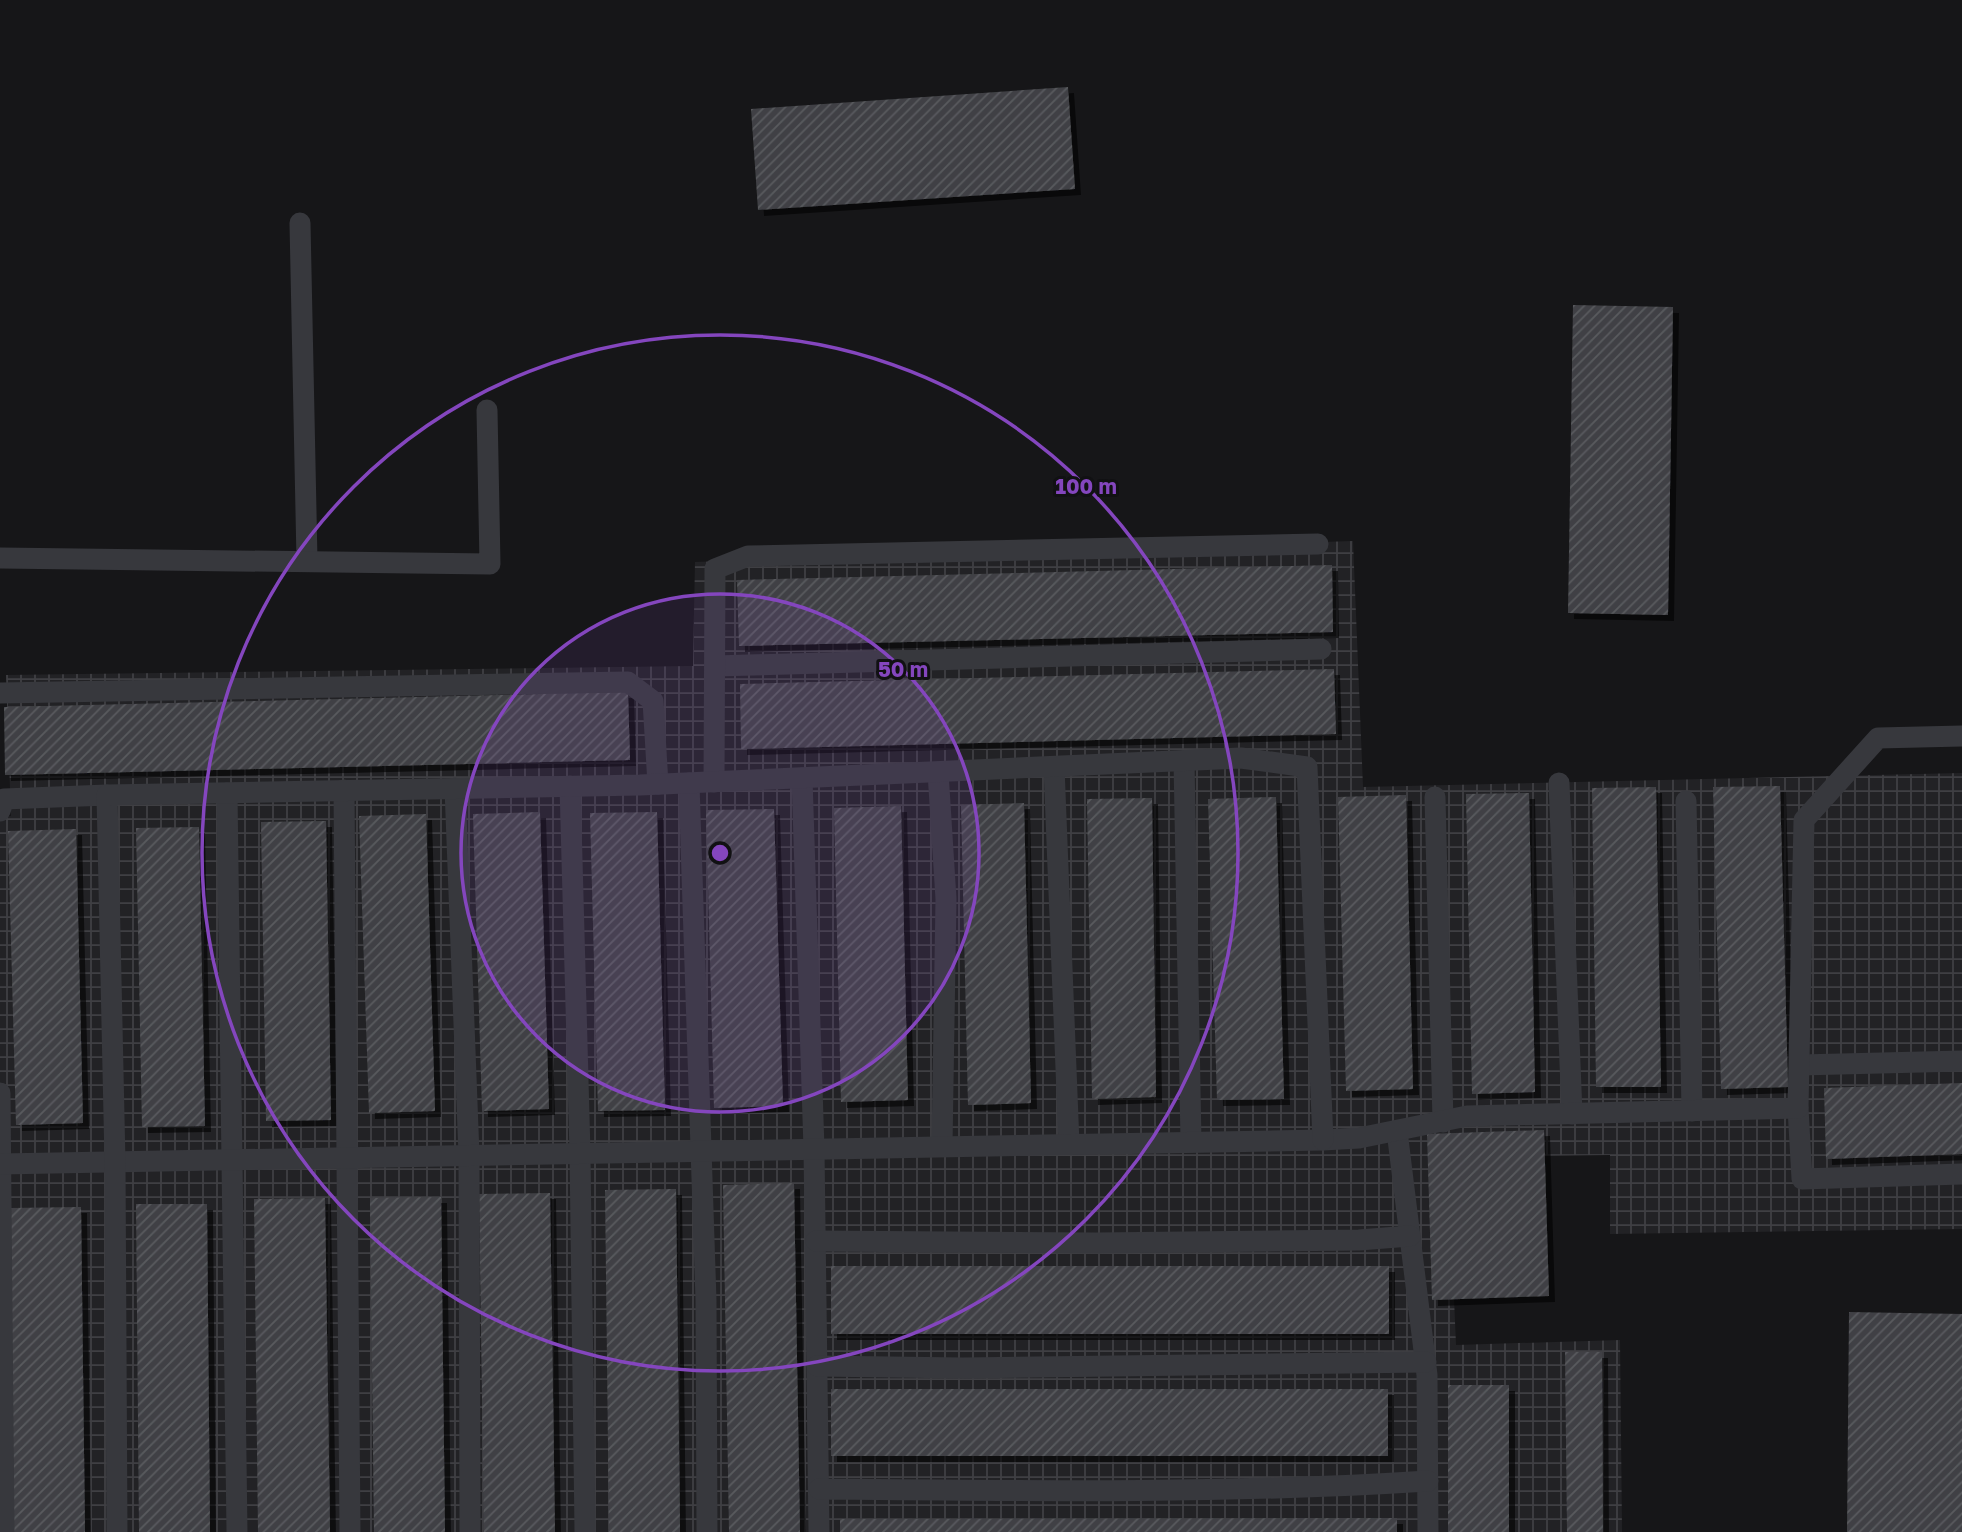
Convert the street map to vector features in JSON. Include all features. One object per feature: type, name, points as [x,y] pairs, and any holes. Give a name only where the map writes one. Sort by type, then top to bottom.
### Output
[{"type":"lane","points":[[300,223],[307,560]]},
{"type":"lane","points":[[0,558],[490,564],[487,410]]},
{"type":"lane","points":[[714,782],[715,569],[748,556],[1318,544]]},
{"type":"lane","points":[[715,666],[1321,649]]},
{"type":"lane","points":[[0,693],[628,682],[653,701],[658,784]]},
{"type":"lane","points":[[1962,736],[1878,738],[1804,820],[1798,1108],[1802,1179],[1962,1174]]},
{"type":"lane","points":[[1,797],[658,784],[1241,758],[1307,766],[1323,1140]]},
{"type":"lane","points":[[1184,761],[1191,1142]]},
{"type":"lane","points":[[1054,766],[1069,1144]]},
{"type":"lane","points":[[939,772],[946,899],[942,1146]]},
{"type":"lane","points":[[802,778],[814,1149],[820,1532]]},
{"type":"lane","points":[[689,783],[706,1300],[707,1532]]},
{"type":"lane","points":[[1559,783],[1572,1114]]},
{"type":"lane","points":[[570,786],[580,1153],[585,1532]]},
{"type":"lane","points":[[455,789],[469,1155],[470,1532]]},
{"type":"lane","points":[[344,790],[350,1532]]},
{"type":"lane","points":[[227,793],[237,1532]]},
{"type":"lane","points":[[107,795],[115,1162],[117,1532]]},
{"type":"lane","points":[[1435,797],[1443,1122]]},
{"type":"lane","points":[[1686,801],[1692,1111]]},
{"type":"lane","points":[[1800,1065],[1962,1061]]},
{"type":"lane","points":[[0,1093],[4,1532]]},
{"type":"lane","points":[[1,1164],[1323,1140],[1397,1132],[1467,1116],[1798,1108]]},
{"type":"lane","points":[[1397,1132],[1426,1362],[1428,1532]]},
{"type":"lane","points":[[816,1241],[1096,1243],[1359,1240],[1410,1236]]},
{"type":"lane","points":[[817,1366],[976,1368],[1426,1362]]},
{"type":"lane","points":[[819,1489],[1061,1491],[1343,1486],[1428,1481]]},
{"type":"shaded area","points":[[1353,541],[1363,787],[1962,773],[1962,1229],[1610,1234],[1610,1155],[1448,1157],[1456,1345],[1620,1340],[1622,1532],[0,1532],[0,817],[11,816],[6,675],[693,666],[695,562]]},
{"type":"building","points":[[1068,87],[1075,189],[758,210],[751,109]]},
{"type":"building","points":[[1573,305],[1673,307],[1668,615],[1568,613]]},
{"type":"building","points":[[1332,565],[1333,632],[739,646],[737,580]]},
{"type":"building","points":[[1334,669],[1336,734],[741,749],[740,684]]},
{"type":"building","points":[[628,692],[630,760],[5,775],[4,707]]},
{"type":"building","points":[[1780,786],[1788,1087],[1721,1089],[1713,787]]},
{"type":"building","points":[[1656,787],[1661,1087],[1596,1087],[1592,788]]},
{"type":"building","points":[[1529,793],[1535,1092],[1472,1094],[1466,794]]},
{"type":"building","points":[[1406,795],[1413,1089],[1346,1091],[1338,797]]},
{"type":"building","points":[[1276,797],[1284,1099],[1217,1100],[1208,799]]},
{"type":"building","points":[[1152,798],[1156,1097],[1092,1099],[1087,799]]},
{"type":"building","points":[[1024,803],[1031,1103],[968,1105],[961,805]]},
{"type":"building","points":[[901,806],[908,1100],[841,1102],[834,808]]},
{"type":"building","points":[[774,809],[783,1106],[714,1108],[706,810]]},
{"type":"building","points":[[540,812],[549,1109],[482,1111],[473,814]]},
{"type":"building","points":[[657,812],[665,1110],[598,1111],[590,813]]},
{"type":"building","points":[[426,814],[435,1111],[369,1113],[359,816]]},
{"type":"building","points":[[326,821],[331,1120],[266,1121],[261,822]]},
{"type":"building","points":[[199,827],[205,1126],[142,1127],[136,828]]},
{"type":"building","points":[[76,829],[83,1123],[16,1125],[8,831]]},
{"type":"building","points":[[1962,1083],[1962,1154],[1826,1159],[1824,1088]]},
{"type":"building","points":[[1544,1130],[1549,1296],[1432,1300],[1427,1134]]},
{"type":"building","points":[[794,1183],[800,1532],[729,1532],[723,1185]]},
{"type":"building","points":[[676,1189],[680,1532],[609,1532],[605,1190]]},
{"type":"building","points":[[550,1193],[555,1532],[484,1532],[479,1194]]},
{"type":"building","points":[[441,1197],[445,1532],[374,1532],[370,1198]]},
{"type":"building","points":[[325,1198],[330,1532],[258,1532],[254,1199]]},
{"type":"building","points":[[136,1204],[207,1204],[210,1532],[139,1532]]},
{"type":"building","points":[[81,1207],[85,1532],[14,1532],[10,1208]]},
{"type":"building","points":[[831,1266],[1389,1266],[1389,1334],[831,1334]]},
{"type":"building","points":[[1849,1312],[1962,1314],[1962,1532],[1847,1532]]},
{"type":"building","points":[[1565,1352],[1602,1352],[1603,1532],[1567,1532]]},
{"type":"building","points":[[1448,1385],[1509,1385],[1509,1532],[1448,1532]]},
{"type":"building","points":[[831,1389],[1388,1389],[1388,1456],[831,1456]]},
{"type":"building","points":[[1397,1518],[1397,1532],[840,1532],[840,1519]]}]
